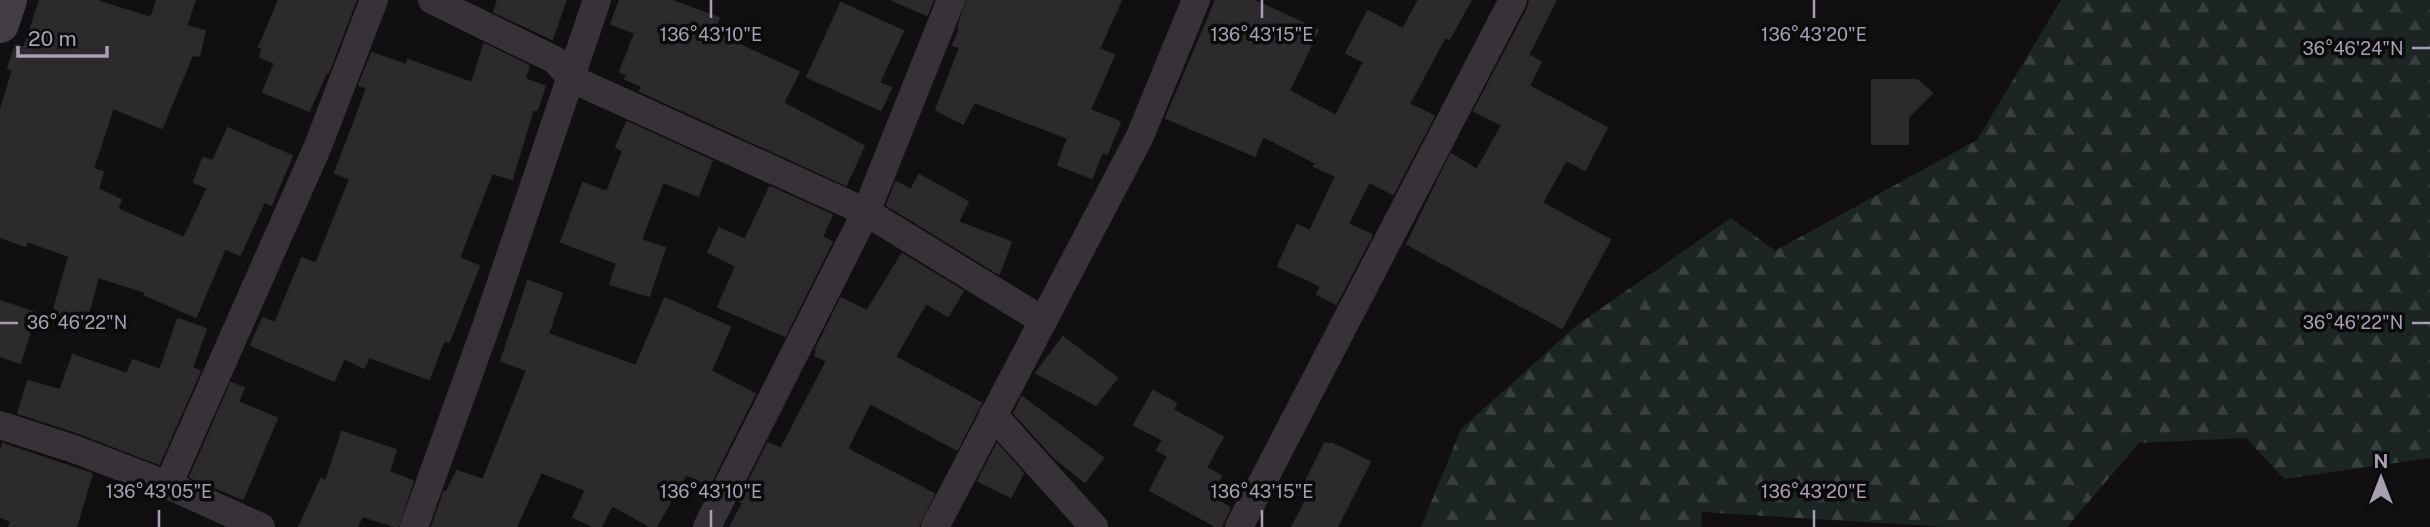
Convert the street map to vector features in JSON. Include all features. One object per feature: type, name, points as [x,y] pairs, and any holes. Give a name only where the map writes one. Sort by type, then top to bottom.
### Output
[{"type":"street","points":[[0,24],[8,0]]},
{"type":"street","points":[[169,485],[318,146],[374,0]]},
{"type":"street","points":[[432,0],[555,60],[572,79],[866,212],[1042,320]]},
{"type":"street","points":[[414,527],[572,79],[597,0]]},
{"type":"street","points":[[707,527],[866,212],[951,0]]},
{"type":"street","points":[[935,527],[1140,136],[1196,0]]},
{"type":"street","points":[[1239,527],[1513,0]]},
{"type":"street","points":[[993,415],[1094,527]]},
{"type":"street","points":[[0,425],[74,449],[169,485],[261,527]]},
{"type":"green space","points":[[2061,0],[2430,0],[2430,458],[2284,479],[2246,438],[2139,443],[2067,527],[1947,527],[1702,512],[1701,527],[1421,527],[1461,429],[1577,325],[1731,218],[1775,251],[1977,140]]},
{"type":"building","points":[[40,0],[94,0],[151,18],[157,0],[195,0],[186,26],[205,31],[199,56],[192,55],[162,128],[113,108],[93,169],[103,172],[98,189],[121,200],[117,209],[184,238],[208,188],[194,182],[203,158],[213,161],[228,128],[292,156],[271,205],[264,202],[240,255],[225,248],[196,317],[145,295],[146,292],[98,277],[85,326],[52,317],[69,256],[27,241],[25,246],[0,237],[0,112],[13,70],[8,68],[16,45],[24,48]]},
{"type":"building","points":[[279,0],[356,0],[328,73],[309,111],[263,92],[275,63],[260,57],[263,48],[259,47]]},
{"type":"building","points":[[498,0],[566,0],[552,39],[494,12]]},
{"type":"building","points":[[620,0],[670,0],[719,18],[713,33],[799,72],[783,103],[864,146],[846,185],[640,91],[642,86],[625,79],[627,75],[620,72],[635,33],[611,24]]},
{"type":"building","points":[[892,0],[933,0],[927,15]]},
{"type":"building","points":[[967,0],[1121,0],[1099,49],[1114,55],[1090,110],[1120,122],[1107,154],[1102,152],[1092,178],[1058,165],[1068,138],[974,102],[963,124],[936,110],[960,47],[953,45]]},
{"type":"building","points":[[1216,0],[1253,0],[1318,30],[1289,91],[1336,116],[1364,62],[1346,53],[1368,11],[1403,29],[1419,0],[1471,0],[1449,39],[1445,37],[1409,104],[1434,116],[1393,194],[1369,182],[1348,224],[1372,235],[1336,304],[1317,294],[1321,286],[1278,266],[1297,225],[1310,231],[1336,176],[1263,136],[1255,156],[1166,118]]},
{"type":"building","points":[[1530,0],[1556,0],[1528,55],[1541,62],[1529,86],[1607,128],[1585,170],[1566,160],[1542,203],[1610,240],[1562,328],[1407,244],[1451,154],[1477,170],[1502,125],[1474,111]]},
{"type":"building","points":[[841,3],[903,31],[879,83],[891,88],[881,110],[807,77]]},
{"type":"building","points":[[484,44],[529,66],[525,79],[545,86],[537,110],[533,109],[512,179],[492,173],[459,258],[479,266],[449,342],[444,340],[429,379],[369,357],[364,368],[344,358],[334,381],[251,345],[263,318],[275,323],[302,258],[316,264],[350,179],[335,173],[367,88],[359,85],[372,53],[406,65],[408,60],[472,83]]},
{"type":"building","points":[[1872,80],[1917,80],[1932,93],[1908,117],[1908,144],[1872,144]]},
{"type":"building","points":[[627,122],[712,161],[698,196],[663,182],[641,240],[665,248],[649,296],[610,284],[617,263],[561,242],[583,183],[607,192],[623,151],[616,147]]},
{"type":"building","points":[[919,175],[968,202],[958,222],[1011,242],[999,274],[887,205],[896,182],[911,190]]},
{"type":"building","points":[[770,187],[832,215],[822,237],[832,242],[785,336],[718,307],[736,266],[708,252],[719,228],[745,240]]},
{"type":"building","points":[[902,254],[963,291],[948,316],[926,303],[895,357],[981,403],[957,450],[870,403],[847,449],[934,494],[918,527],[730,527],[743,503],[739,501],[768,443],[781,449],[827,361],[815,355],[816,349],[841,298],[867,311]]},
{"type":"building","points":[[528,281],[562,293],[548,334],[636,366],[665,298],[730,327],[711,371],[755,394],[709,486],[686,474],[656,527],[651,527],[612,505],[601,527],[594,527],[573,517],[586,490],[541,472],[516,527],[432,527],[444,492],[446,493],[457,471],[483,480],[527,370],[501,361]]},
{"type":"building","points":[[0,301],[36,313],[20,363],[0,356]]},
{"type":"building","points":[[178,319],[206,329],[192,368],[200,371],[159,464],[18,413],[28,381],[60,390],[73,355],[127,374],[133,360],[160,370]]},
{"type":"building","points":[[1063,337],[1117,378],[1096,405],[1036,373]]},
{"type":"building","points":[[231,383],[244,388],[238,402],[277,418],[243,499],[190,477]]},
{"type":"building","points":[[1153,391],[1176,403],[1173,410],[1223,437],[1206,468],[1221,476],[1210,496],[1230,508],[1221,527],[1150,490],[1168,456],[1157,450],[1163,440],[1134,425]]},
{"type":"building","points":[[1022,397],[1103,458],[1085,482],[1055,458],[1014,413]]},
{"type":"building","points":[[342,432],[396,450],[389,472],[413,481],[398,527],[362,516],[357,527],[299,527],[321,479],[326,481]]},
{"type":"building","points":[[1325,443],[1331,443],[1370,462],[1337,527],[1292,527],[1312,489],[1312,484],[1306,481]]},
{"type":"building","points":[[3,444],[92,474],[76,527],[9,527],[11,521],[0,517],[0,453]]},
{"type":"building","points":[[997,444],[1023,473],[1011,497],[978,481]]}]
